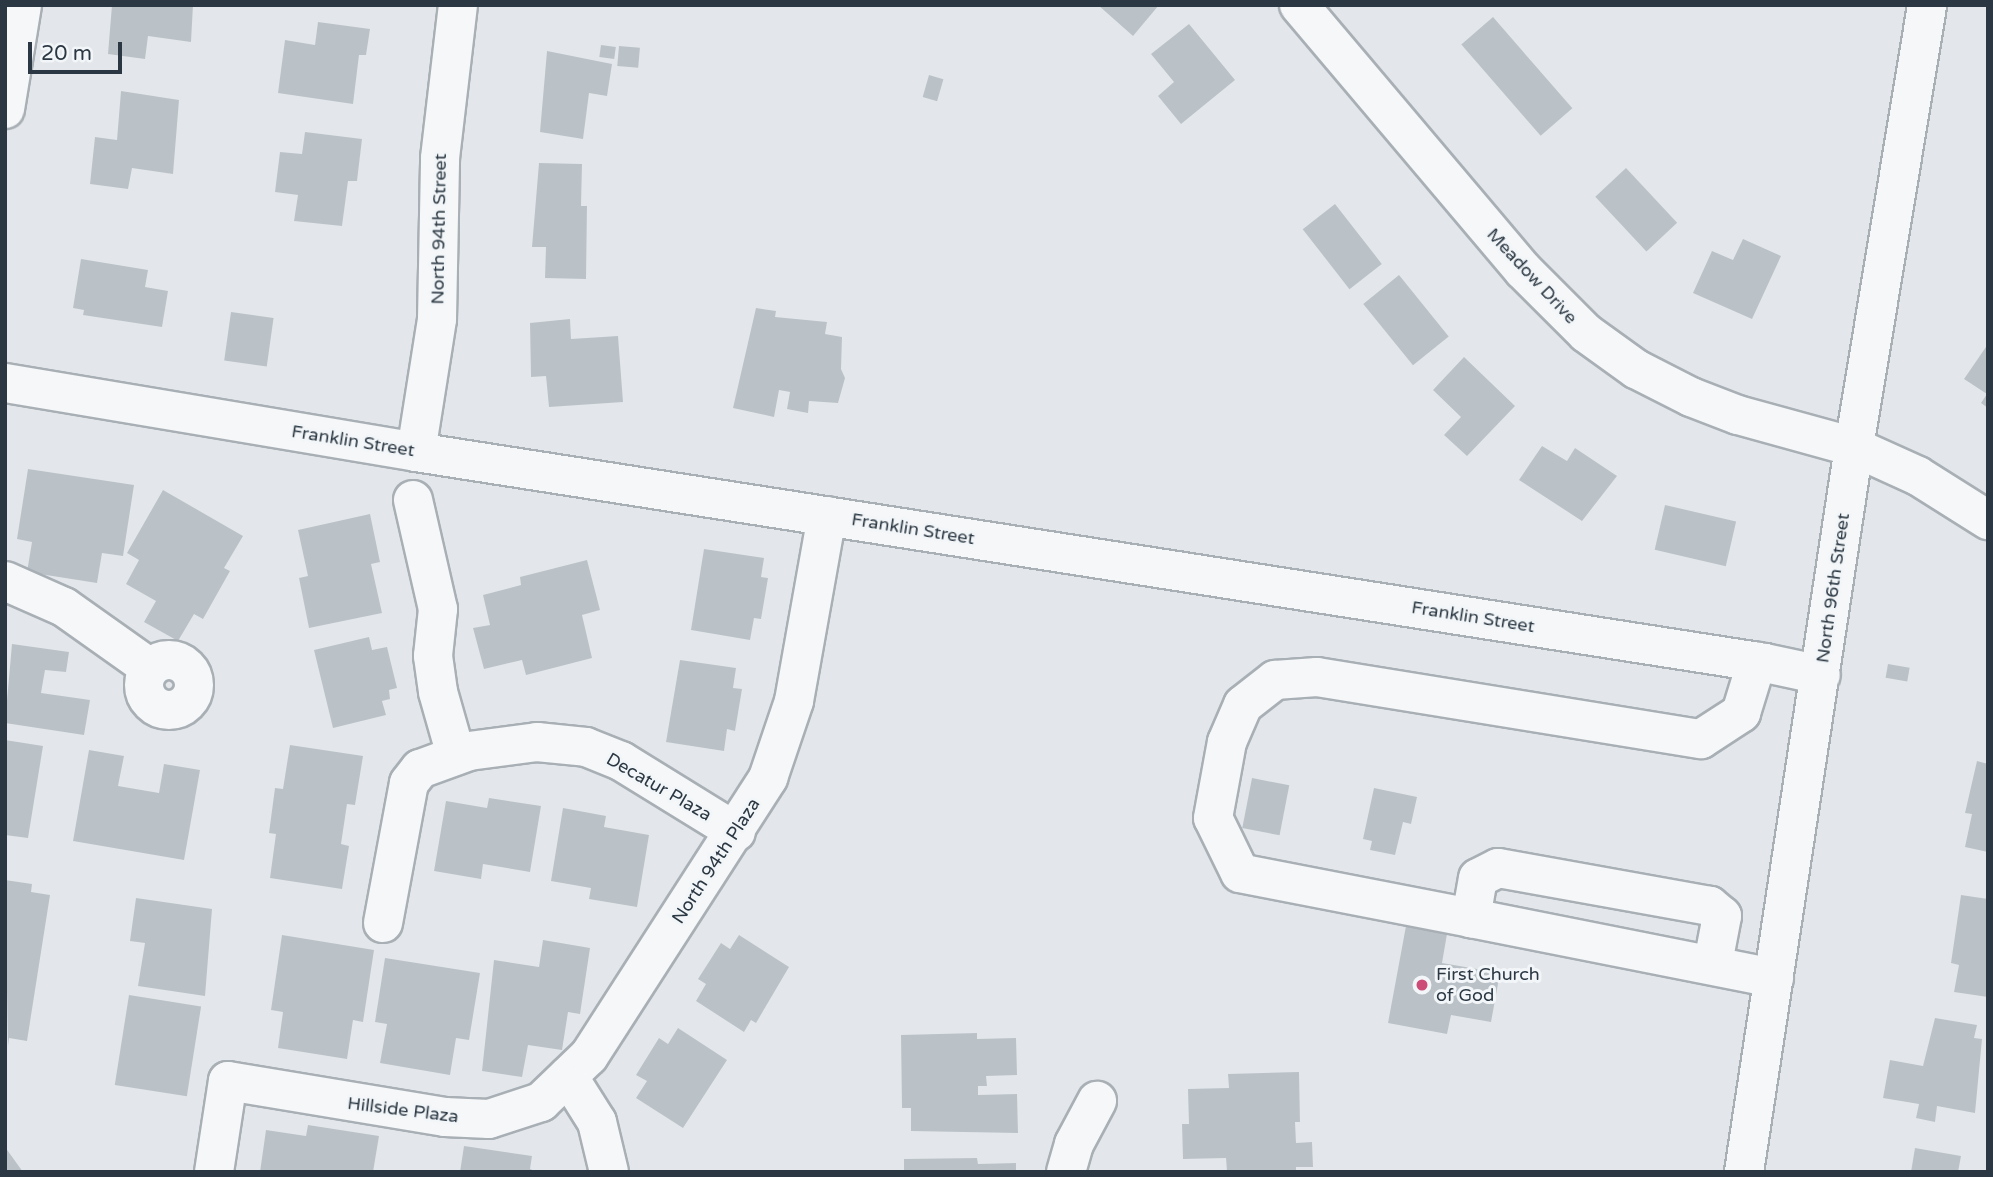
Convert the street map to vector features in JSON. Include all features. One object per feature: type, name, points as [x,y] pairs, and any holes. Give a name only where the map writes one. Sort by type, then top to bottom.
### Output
[{"type":"street","points":[[5,109],[22,5]]},
{"type":"street","name":"North 94th Street","points":[[416,452],[437,319],[440,145],[458,5]]},
{"type":"street","name":"Meadow Drive","points":[[1299,5],[1523,271],[1586,333],[1636,369],[1691,397],[1738,415],[1854,447],[1918,476],[1988,520]]},
{"type":"street","name":"North 96th Street","points":[[1744,1172],[1854,447],[1927,5]]},
{"type":"street","name":"Franklin Street","points":[[5,383],[416,452],[1757,661],[1821,675]]},
{"type":"street","points":[[413,500],[438,609],[433,656],[438,692],[456,755]]},
{"type":"street","name":"North 94th Plaza","points":[[568,1076],[589,1056],[736,832],[768,778],[786,732],[827,516]]},
{"type":"street","points":[[5,581],[64,607],[150,668]]},
{"type":"street","points":[[1757,661],[1741,713],[1701,739],[1317,677],[1275,680],[1242,705],[1227,741],[1213,818],[1240,873],[1713,963],[1774,978]]},
{"type":"street","name":"Decatur Plaza","points":[[383,923],[409,783],[420,769],[456,755],[537,742],[586,747],[621,761],[736,832]]},
{"type":"street","points":[[1471,918],[1478,878],[1498,868],[1696,903],[1710,906],[1721,916],[1713,963]]},
{"type":"street","points":[[568,1076],[597,1122],[609,1172]]},
{"type":"street","name":"Hillside Plaza","points":[[214,1172],[228,1082],[445,1117],[489,1119],[541,1102],[568,1076]]},
{"type":"street","points":[[1066,1172],[1074,1144],[1097,1101]]},
{"type":"building","points":[[112,5],[193,5],[191,42],[148,36],[145,59],[108,54]]},
{"type":"building","points":[[1098,5],[1159,5],[1133,36]]},
{"type":"building","points":[[1493,17],[1572,108],[1541,136],[1461,45]]},
{"type":"building","points":[[318,22],[370,29],[366,55],[359,55],[353,104],[278,93],[285,40],[315,45]]},
{"type":"building","points":[[1189,24],[1235,80],[1181,124],[1158,96],[1174,82],[1151,54]]},
{"type":"building","points":[[601,45],[616,47],[614,59],[599,57]]},
{"type":"building","points":[[619,46],[640,48],[638,68],[617,66]]},
{"type":"building","points":[[547,51],[612,64],[607,96],[589,93],[583,139],[540,132]]},
{"type":"building","points":[[929,75],[943,79],[937,101],[923,97]]},
{"type":"building","points":[[121,91],[179,100],[173,174],[132,168],[128,189],[90,184],[95,137],[117,140]]},
{"type":"building","points":[[305,132],[362,139],[357,181],[348,181],[342,226],[294,221],[298,195],[275,192],[280,152],[302,154]]},
{"type":"building","points":[[539,163],[582,164],[581,206],[587,206],[586,279],[545,278],[546,247],[532,247]]},
{"type":"building","points":[[1626,168],[1677,223],[1646,251],[1595,197]]},
{"type":"building","points":[[1335,204],[1382,264],[1349,289],[1303,229]]},
{"type":"building","points":[[1743,239],[1781,256],[1752,319],[1693,293],[1712,251],[1733,260]]},
{"type":"building","points":[[81,259],[148,270],[145,287],[168,291],[162,327],[83,315],[84,310],[73,308]]},
{"type":"building","points":[[1399,275],[1449,336],[1413,365],[1363,304]]},
{"type":"building","points":[[756,308],[776,311],[775,317],[827,322],[825,334],[842,337],[841,369],[845,378],[838,403],[809,401],[808,413],[787,409],[790,392],[779,390],[774,417],[733,408]]},
{"type":"building","points":[[231,312],[274,318],[267,367],[224,361]]},
{"type":"building","points":[[570,319],[571,339],[618,336],[623,402],[549,407],[546,376],[531,377],[530,323]]},
{"type":"building","points":[[1988,344],[1988,408],[1981,403],[1987,394],[1964,379]]},
{"type":"building","points":[[1464,357],[1515,406],[1467,456],[1444,435],[1461,417],[1433,390]]},
{"type":"building","points":[[1542,446],[1567,461],[1575,448],[1617,476],[1582,521],[1519,480]]},
{"type":"building","points":[[28,469],[134,485],[123,556],[102,553],[97,583],[27,572],[32,542],[17,539]]},
{"type":"building","points":[[163,490],[243,536],[224,568],[230,571],[203,619],[194,614],[178,641],[144,622],[156,601],[126,584],[139,560],[127,553]]},
{"type":"building","points":[[1665,505],[1736,521],[1726,566],[1655,550]]},
{"type":"building","points":[[370,514],[380,562],[371,564],[382,613],[309,628],[299,578],[308,576],[298,530]]},
{"type":"building","points":[[704,549],[764,558],[761,577],[768,578],[761,619],[754,618],[750,640],[691,630]]},
{"type":"building","points":[[587,560],[600,610],[582,615],[592,658],[526,675],[522,660],[484,669],[473,628],[490,625],[483,595],[521,585],[520,577]]},
{"type":"building","points":[[369,637],[372,650],[387,647],[397,688],[389,690],[390,699],[382,701],[386,715],[333,728],[314,650]]},
{"type":"building","points":[[12,644],[69,652],[66,672],[45,670],[41,693],[90,700],[84,735],[5,723]]},
{"type":"building","points":[[680,660],[736,668],[733,688],[742,689],[735,731],[727,729],[724,751],[666,742]]},
{"type":"building","points":[[1888,664],[1910,668],[1907,682],[1886,678]]},
{"type":"building","points":[[5,740],[43,746],[28,838],[5,835]]},
{"type":"building","points":[[290,745],[363,756],[355,805],[347,804],[341,844],[349,846],[342,889],[270,878],[276,834],[269,833],[275,788],[283,789]]},
{"type":"building","points":[[89,750],[124,756],[118,786],[159,793],[164,764],[200,770],[184,860],[73,841]]},
{"type":"building","points":[[1977,761],[1988,764],[1988,852],[1965,847],[1972,814],[1965,813]]},
{"type":"building","points":[[1252,778],[1289,785],[1280,835],[1242,828]]},
{"type":"building","points":[[1374,788],[1417,797],[1411,824],[1403,822],[1395,855],[1370,850],[1372,841],[1363,839]]},
{"type":"building","points":[[489,798],[541,806],[530,872],[483,864],[481,879],[434,871],[446,801],[487,808]]},
{"type":"building","points":[[563,808],[606,816],[604,827],[649,835],[637,907],[589,899],[591,888],[551,881]]},
{"type":"building","points":[[5,880],[32,884],[31,892],[50,895],[27,1041],[9,1038],[8,1046]]},
{"type":"building","points":[[1961,895],[1988,899],[1988,997],[1954,992],[1959,965],[1951,963]]},
{"type":"building","points":[[136,898],[212,909],[205,996],[138,986],[145,943],[130,941]]},
{"type":"building","points":[[1406,926],[1447,934],[1442,963],[1500,973],[1491,1022],[1451,1015],[1447,1034],[1388,1023]]},
{"type":"building","points":[[282,935],[374,950],[363,1022],[353,1020],[347,1059],[278,1048],[283,1012],[271,1010]]},
{"type":"building","points":[[739,935],[789,967],[756,1023],[751,1020],[744,1032],[696,1001],[706,984],[698,979],[721,943],[730,949]]},
{"type":"building","points":[[543,940],[590,948],[580,1014],[568,1012],[562,1050],[528,1045],[522,1077],[482,1071],[494,960],[539,967]]},
{"type":"building","points":[[385,958],[480,973],[469,1040],[456,1038],[450,1075],[380,1063],[387,1024],[375,1022]]},
{"type":"building","points":[[129,995],[201,1006],[187,1096],[115,1085]]},
{"type":"building","points":[[1935,1018],[1977,1025],[1974,1038],[1982,1039],[1975,1113],[1937,1106],[1935,1122],[1916,1118],[1919,1104],[1883,1098],[1890,1060],[1923,1066]]},
{"type":"building","points":[[678,1028],[727,1060],[683,1128],[636,1098],[647,1081],[636,1075],[659,1038],[668,1044]]},
{"type":"building","points":[[977,1033],[977,1039],[1016,1038],[1017,1075],[986,1076],[987,1086],[978,1086],[978,1095],[1017,1094],[1018,1133],[911,1131],[911,1108],[902,1108],[901,1035]]},
{"type":"building","points":[[1299,1072],[1300,1122],[1295,1122],[1296,1143],[1312,1142],[1313,1167],[1296,1167],[1296,1172],[1227,1172],[1226,1158],[1183,1159],[1182,1124],[1189,1124],[1188,1089],[1229,1088],[1228,1074]]},
{"type":"building","points":[[308,1125],[379,1136],[373,1172],[260,1172],[266,1130],[306,1136]]},
{"type":"building","points":[[464,1146],[532,1156],[530,1169],[537,1172],[460,1172]]},
{"type":"building","points":[[5,1147],[23,1172],[5,1172]]},
{"type":"building","points":[[1915,1148],[1961,1156],[1958,1172],[1911,1172]]},
{"type":"building","points":[[977,1158],[978,1164],[1016,1163],[1016,1172],[904,1172],[904,1159]]},
{"type":"place","name":"First Church of God","points":[[1422,985]]}]
